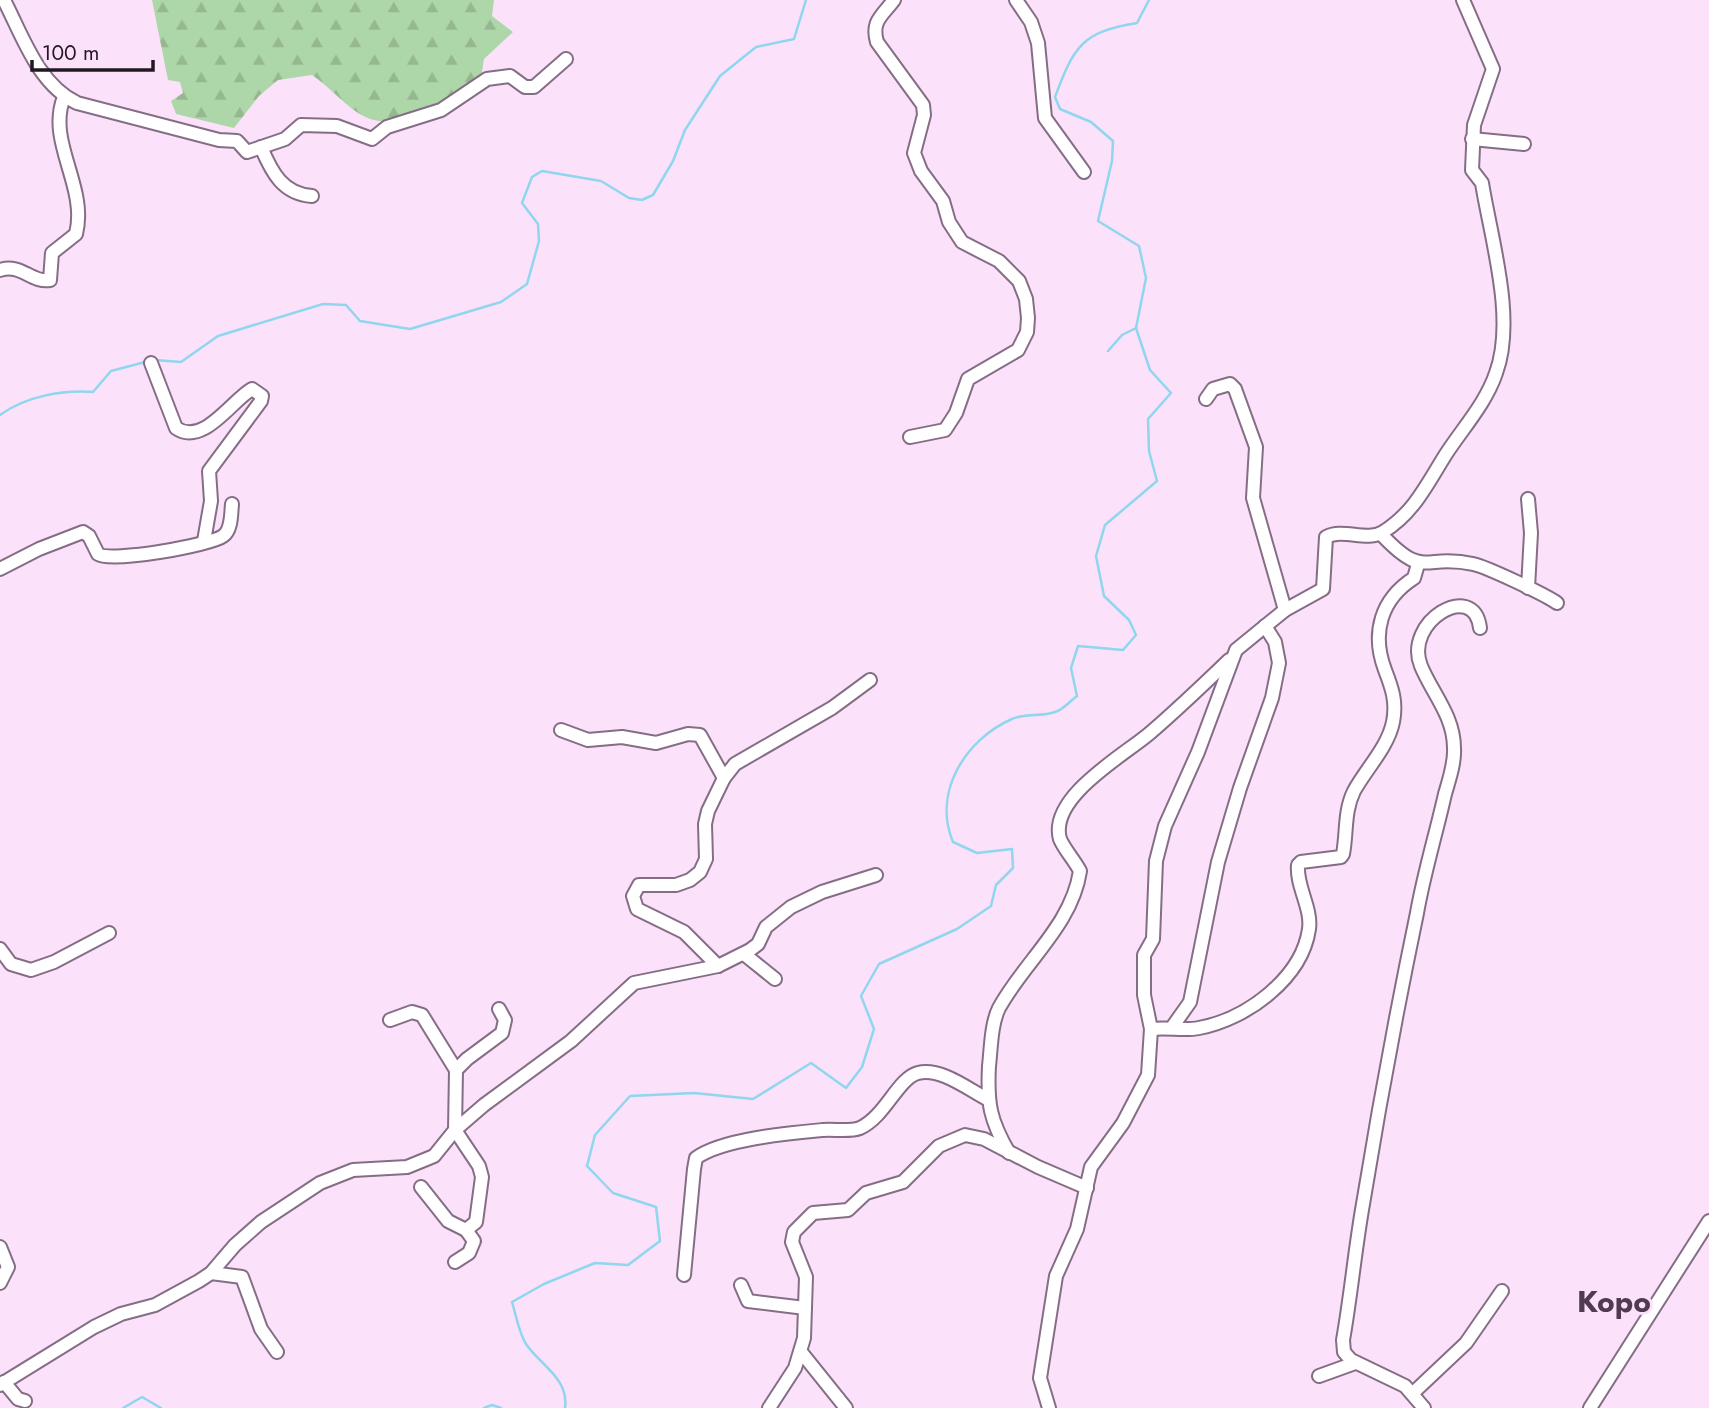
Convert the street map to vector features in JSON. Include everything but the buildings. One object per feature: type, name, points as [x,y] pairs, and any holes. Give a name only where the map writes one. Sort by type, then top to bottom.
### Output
[{"type":"street","points":[[4,0],[45,78],[64,97],[77,103],[219,140],[237,141],[247,152],[285,139],[301,125],[337,127],[372,139],[387,127],[441,110],[487,79],[509,75],[525,87],[534,87],[566,59]]},
{"type":"street","points":[[894,0],[877,19],[873,32],[877,42],[923,105],[924,114],[914,153],[920,171],[943,201],[949,222],[962,242],[999,261],[1019,281],[1026,299],[1028,318],[1027,332],[1018,350],[968,379],[956,413],[945,430],[910,437]]},
{"type":"street","points":[[1016,0],[1031,22],[1038,43],[1045,118],[1084,172]]},
{"type":"street","points":[[1009,1153],[993,1126],[987,1099],[990,1049],[998,1010],[1063,918],[1079,880],[1080,871],[1060,838],[1062,821],[1071,800],[1092,775],[1149,735],[1231,658],[1241,644],[1285,610],[1323,589],[1326,537],[1342,534],[1381,534],[1413,509],[1491,386],[1504,337],[1502,306],[1482,183],[1472,170],[1472,139],[1493,69],[1463,0]]},
{"type":"street","points":[[0,270],[18,268],[38,279],[50,280],[52,253],[76,233],[79,201],[58,120],[64,97]]},
{"type":"street","points":[[1472,139],[1524,144]]},
{"type":"street","points":[[261,148],[281,183],[295,193],[312,196]]},
{"type":"street","points":[[151,363],[176,428],[180,432],[194,432],[212,423],[253,389],[261,396],[261,401],[209,471],[211,501],[204,541]]},
{"type":"street","points":[[1206,399],[1213,389],[1230,384],[1235,389],[1251,431],[1256,447],[1252,498],[1285,610]]},
{"type":"street","points":[[1528,499],[1531,533],[1528,588]]},
{"type":"street","points":[[0,569],[39,549],[83,532],[89,536],[98,554],[106,559],[156,553],[204,541],[226,533],[232,504]]},
{"type":"street","points":[[1381,534],[1406,559],[1418,564],[1475,565],[1557,603]]},
{"type":"street","points":[[1152,1029],[1173,1026],[1202,1028],[1232,1016],[1271,991],[1296,965],[1309,926],[1297,866],[1301,862],[1341,857],[1343,854],[1346,815],[1353,793],[1389,734],[1394,717],[1394,694],[1380,648],[1383,611],[1398,588],[1414,578],[1418,564]]},
{"type":"street","points":[[1424,1408],[1413,1393],[1395,1380],[1355,1363],[1343,1347],[1362,1207],[1417,909],[1454,753],[1450,722],[1420,664],[1417,646],[1430,621],[1453,606],[1463,606],[1472,611],[1479,620],[1480,628]]},
{"type":"street","points":[[1173,1026],[1190,1002],[1218,862],[1240,788],[1272,698],[1279,663],[1275,642],[1265,626]]},
{"type":"street","points":[[1049,1408],[1040,1378],[1054,1287],[1077,1229],[1094,1160],[1123,1123],[1146,1080],[1152,1029],[1143,971],[1144,955],[1153,939],[1158,851],[1172,806],[1198,752],[1231,658]]},
{"type":"street","points":[[718,967],[684,932],[639,911],[633,898],[639,885],[676,885],[690,880],[700,872],[706,859],[705,821],[724,778],[739,761],[821,715],[870,680]]},
{"type":"street","points":[[561,730],[588,740],[622,737],[660,743],[688,734],[700,735],[724,778]]},
{"type":"street","points":[[25,1401],[18,1399],[2,1383],[94,1327],[121,1314],[155,1305],[211,1273],[235,1245],[261,1222],[320,1182],[354,1170],[384,1170],[420,1164],[434,1156],[456,1130],[484,1105],[571,1041],[629,986],[674,973],[718,967],[758,944],[766,927],[791,907],[822,892],[876,875]]},
{"type":"street","points":[[0,949],[11,964],[31,970],[54,962],[109,933]]},
{"type":"street","points":[[744,954],[775,979]]},
{"type":"street","points":[[456,1070],[506,1029],[499,1009]]},
{"type":"street","points":[[390,1020],[412,1012],[422,1015],[456,1070],[456,1130],[479,1166],[482,1177],[478,1217],[466,1230]]},
{"type":"street","points":[[684,1275],[694,1169],[696,1158],[701,1154],[728,1145],[810,1132],[859,1129],[889,1105],[906,1078],[919,1072],[949,1079],[987,1099]]},
{"type":"street","points":[[769,1408],[802,1352],[806,1277],[792,1242],[794,1232],[802,1221],[818,1211],[848,1210],[866,1193],[900,1185],[933,1152],[960,1136],[984,1139],[1087,1188]]},
{"type":"street","points":[[421,1187],[448,1221],[466,1230],[474,1241],[473,1247],[455,1262]]},
{"type":"street","points":[[1590,1408],[1709,1221]]},
{"type":"street","points":[[0,1247],[8,1267],[0,1283]]},
{"type":"street","points":[[211,1273],[242,1277],[261,1329],[277,1352]]},
{"type":"street","points":[[741,1285],[748,1301],[805,1308]]},
{"type":"street","points":[[1413,1393],[1466,1343],[1502,1291]]},
{"type":"street","points":[[802,1352],[846,1408]]},
{"type":"street","points":[[1319,1377],[1355,1363]]},
{"type":"green space","points":[[152,0],[494,0],[492,16],[513,32],[484,59],[481,78],[437,104],[405,118],[374,120],[358,113],[312,75],[278,80],[259,96],[234,128],[176,114],[171,101],[183,93],[180,82],[168,80]]},
{"type":"waterway","points":[[155,360],[181,362],[218,336],[323,304],[346,305],[360,321],[410,329],[501,302],[527,284],[539,241],[538,224],[522,203],[532,177],[542,171],[601,181],[629,198],[642,200],[653,195],[673,161],[685,130],[720,76],[756,47],[794,39],[806,0]]},
{"type":"waterway","points":[[1108,351],[1122,335],[1136,328],[1146,278],[1139,246],[1098,221],[1112,161],[1113,141],[1091,122],[1060,109],[1055,97],[1068,65],[1082,44],[1104,31],[1137,23],[1149,0]]},
{"type":"waterway","points":[[565,1408],[563,1388],[526,1344],[512,1302],[544,1284],[595,1263],[628,1265],[660,1241],[656,1207],[613,1193],[587,1166],[595,1135],[630,1096],[694,1093],[753,1099],[811,1063],[846,1088],[862,1067],[874,1029],[861,996],[879,964],[957,929],[991,906],[996,885],[1013,868],[1012,849],[977,853],[953,842],[948,823],[950,786],[957,769],[968,754],[995,728],[1017,717],[1058,711],[1077,696],[1071,668],[1078,646],[1123,650],[1136,635],[1129,620],[1104,596],[1096,556],[1105,525],[1157,481],[1149,451],[1148,419],[1171,393],[1150,370],[1136,328]]},
{"type":"waterway","points":[[0,415],[21,403],[45,396],[93,392],[111,371],[149,361]]},
{"type":"waterway","points":[[123,1408],[142,1397],[161,1408]]},
{"type":"waterway","points":[[484,1408],[492,1405],[501,1408]]},
{"type":"district","name":"Kopo","points":[[1614,1302]]}]
